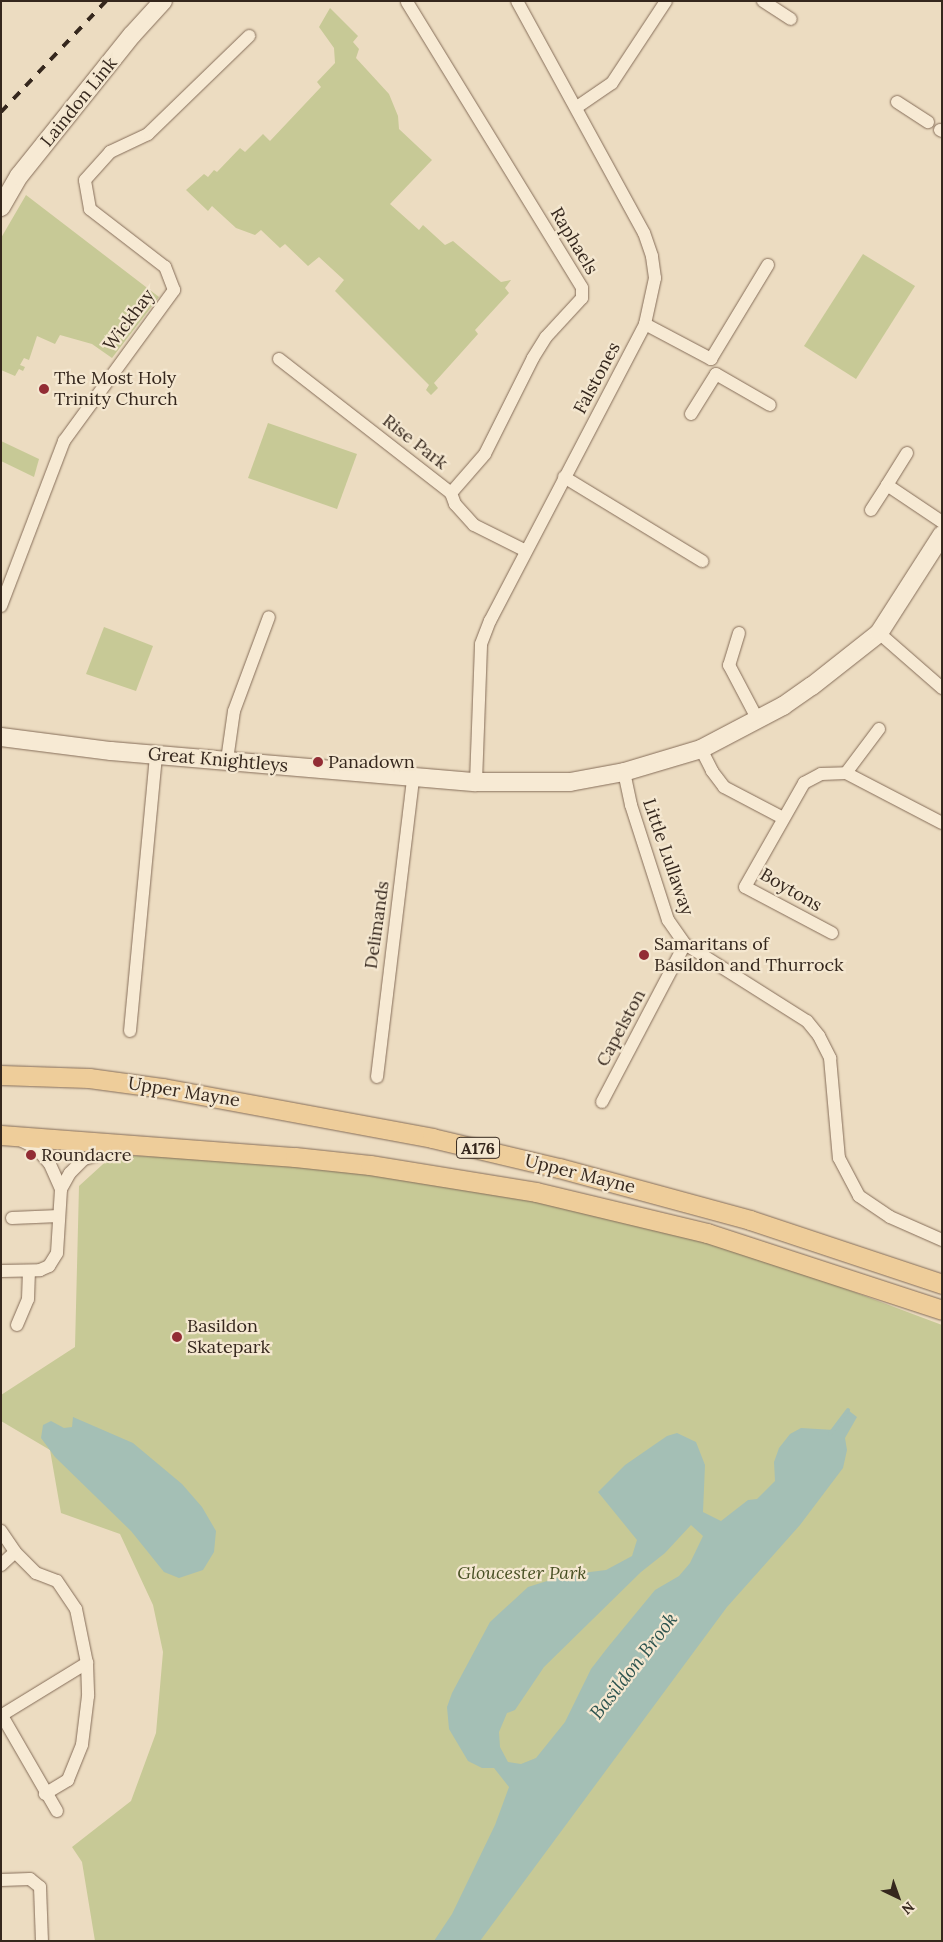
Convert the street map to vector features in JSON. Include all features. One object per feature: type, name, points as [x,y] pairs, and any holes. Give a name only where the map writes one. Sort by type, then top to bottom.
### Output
[{"type":"main road","name":"Upper Mayne","points":[[1,1075],[125,1083],[279,1107],[422,1136],[707,1208],[942,1284]]},
{"type":"main road","name":"Upper Mayne","points":[[4,1135],[361,1164],[536,1192],[707,1233],[942,1310]]},
{"type":"street","name":"Laindon Link","points":[[1,207],[19,176],[132,35],[163,1]]},
{"type":"street","name":"Falstones","points":[[476,782],[481,644],[526,551],[645,324],[655,278],[652,256],[644,234],[577,107],[517,1]]},
{"type":"street","points":[[577,107],[612,83],[666,1]]},
{"type":"street","points":[[763,1],[791,19]]},
{"type":"street","name":"Raphaels","points":[[407,2],[582,288],[582,298],[546,337],[533,358],[485,454],[451,493]]},
{"type":"street","name":"Wickhay","points":[[2,599],[64,441],[174,290],[165,267],[90,209],[85,180],[110,152],[148,134],[249,36]]},
{"type":"street","points":[[897,102],[928,122]]},
{"type":"street","points":[[711,359],[768,266]]},
{"type":"street","points":[[645,324],[711,359],[716,374],[770,405]]},
{"type":"street","name":"Rise Park","points":[[279,359],[451,493],[455,504],[474,525],[526,551]]},
{"type":"street","points":[[691,414],[716,374]]},
{"type":"street","points":[[871,510],[907,453]]},
{"type":"street","points":[[564,477],[702,561]]},
{"type":"street","points":[[887,486],[942,522]]},
{"type":"street","name":"Great Knightleys","points":[[1,737],[156,755],[476,782],[570,782],[624,772],[702,749],[758,720],[809,688],[879,633],[942,535]]},
{"type":"street","points":[[227,760],[234,710],[269,617]]},
{"type":"street","points":[[739,633],[729,665],[758,720]]},
{"type":"street","points":[[879,633],[941,686]]},
{"type":"street","points":[[846,773],[879,730]]},
{"type":"street","points":[[702,749],[712,771],[724,787],[783,818]]},
{"type":"street","points":[[130,1031],[156,755]]},
{"type":"street","name":"Little Lullaway","points":[[624,772],[631,805],[668,920],[685,944],[807,1021],[819,1036],[830,1058],[839,1158],[859,1196],[890,1217],[942,1240]]},
{"type":"street","name":"Boytons","points":[[832,933],[745,887],[804,783],[821,774],[846,773],[942,823]]},
{"type":"street","name":"Delimands","points":[[377,1077],[413,778]]},
{"type":"street","name":"Capelston","points":[[602,1102],[685,944]]},
{"type":"street","points":[[1,1271],[29,1271],[47,1267],[56,1257],[61,1189],[50,1164],[36,1148],[4,1135]]},
{"type":"street","points":[[61,1189],[77,1165],[96,1154],[155,1147]]},
{"type":"street","points":[[12,1218],[60,1216]]},
{"type":"street","points":[[17,1326],[28,1299],[29,1271]]},
{"type":"street","points":[[1,1531],[16,1552],[36,1573],[57,1581],[73,1605],[87,1663],[86,1727],[80,1753],[68,1780],[45,1794]]},
{"type":"street","points":[[1,1565],[16,1552]]},
{"type":"street","points":[[56,1812],[2,1715],[87,1663]]},
{"type":"street","points":[[1,1880],[30,1879],[40,1887],[42,1941]]},
{"type":"green space","points":[[330,8],[358,36],[353,42],[359,49],[356,58],[389,94],[398,116],[399,129],[432,160],[390,204],[419,230],[423,225],[445,245],[453,241],[501,282],[511,280],[505,288],[509,293],[475,330],[478,334],[434,383],[438,388],[431,395],[426,390],[429,385],[335,291],[344,280],[319,257],[308,266],[285,244],[280,248],[261,230],[255,235],[236,228],[212,206],[208,211],[186,190],[204,174],[208,177],[214,170],[217,172],[240,148],[245,152],[263,134],[270,141],[321,87],[317,82],[335,63],[334,48],[319,27]]},
{"type":"green space","points":[[26,195],[159,297],[112,358],[92,344],[60,335],[55,344],[37,336],[29,360],[24,358],[20,365],[25,367],[23,371],[19,369],[15,376],[1,370],[1,238]]},
{"type":"green space","points":[[863,254],[915,286],[856,379],[804,346]]},
{"type":"green space","points":[[268,423],[357,454],[337,509],[248,478]]},
{"type":"green space","points":[[1,441],[39,459],[34,477],[1,461]]},
{"type":"green space","points":[[104,627],[153,646],[136,691],[86,674]]},
{"type":"green space","name":"Gloucester Park","points":[[113,1155],[292,1162],[528,1194],[756,1255],[942,1325],[942,1941],[95,1941],[82,1862],[72,1847],[131,1801],[156,1733],[163,1652],[153,1605],[120,1534],[61,1513],[50,1450],[1,1421],[1,1395],[75,1347],[79,1186]]},
{"type":"water","points":[[848,1410],[857,1417],[845,1438],[847,1450],[843,1468],[800,1525],[727,1607],[480,1941],[434,1941],[452,1914],[495,1825],[509,1787],[494,1768],[482,1768],[468,1761],[449,1729],[447,1707],[452,1693],[490,1622],[528,1587],[566,1575],[606,1570],[632,1556],[637,1540],[598,1492],[625,1465],[667,1436],[677,1433],[696,1442],[705,1465],[703,1512],[721,1521],[748,1500],[757,1499],[775,1481],[774,1462],[779,1448],[790,1434],[801,1428],[834,1430]],"holes":[[[691,1525],[703,1536],[690,1563],[679,1576],[655,1590],[591,1669],[565,1722],[536,1758],[521,1764],[508,1762],[500,1747],[499,1732],[507,1713],[515,1710],[544,1667],[641,1572],[665,1553]]]},
{"type":"water","points":[[73,1417],[133,1443],[182,1484],[202,1507],[216,1531],[214,1552],[203,1570],[179,1578],[164,1572],[131,1531],[55,1457],[41,1438],[43,1425],[51,1421],[64,1428],[72,1427]]},
{"type":"waterway","name":"Basildon Brook","points":[[830,1434],[848,1410]]},
{"type":"railway","points":[[1,112],[106,1]]},
{"type":"place","name":"The Most Holy Trinity Church","points":[[44,389]]},
{"type":"place","name":"Panadown","points":[[318,762]]},
{"type":"place","name":"Samaritans of Basildon and Thurrock","points":[[644,955]]},
{"type":"place","name":"Roundacre","points":[[31,1155]]},
{"type":"place","name":"Basildon Skatepark","points":[[177,1337]]}]
